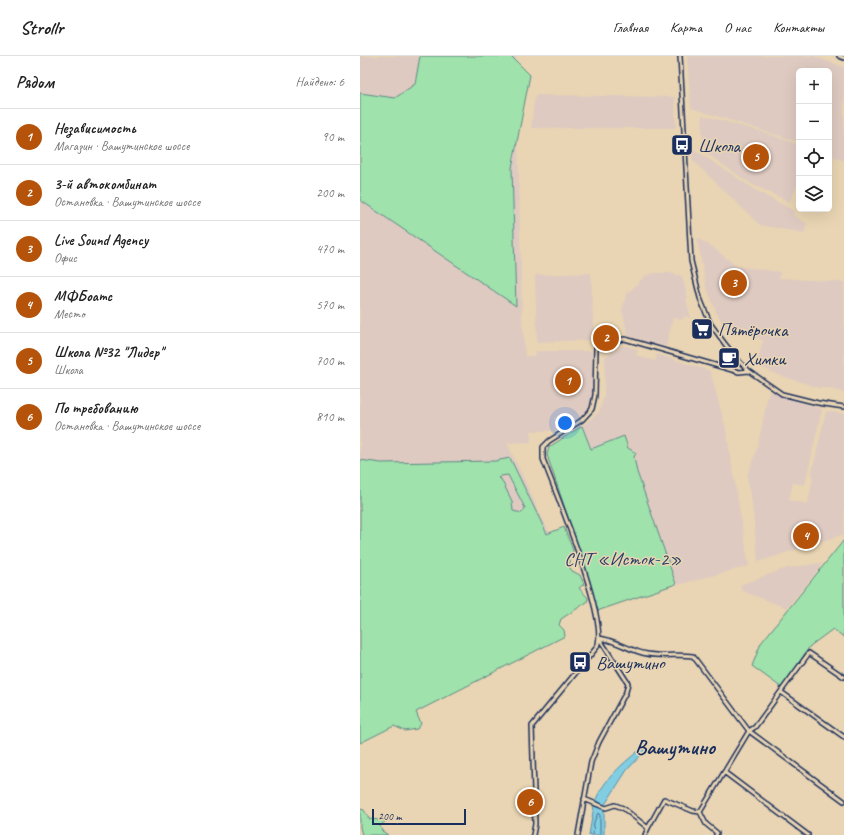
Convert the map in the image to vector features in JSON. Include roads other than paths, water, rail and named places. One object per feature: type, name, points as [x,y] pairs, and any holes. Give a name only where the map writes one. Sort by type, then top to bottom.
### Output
[{"type":"street","points":[[680,56],[690,249],[694,276],[710,323],[725,344],[749,371],[782,394],[818,403],[844,407]]},
{"type":"street","points":[[839,56],[844,58]]},
{"type":"street","points":[[533,835],[535,824],[532,726],[597,647],[599,638],[596,615],[589,587],[542,452],[545,444],[582,420],[592,409],[595,395],[598,345],[610,340],[625,339],[739,372],[749,371]]},
{"type":"street","points":[[599,638],[606,639],[631,650],[647,654],[668,657],[685,655],[693,656],[749,731],[844,801]]},
{"type":"street","points":[[578,835],[591,762],[626,692],[628,683],[599,638]]},
{"type":"street","points":[[700,812],[749,731],[755,727],[809,653],[844,677]]},
{"type":"street","points":[[781,692],[844,737]]},
{"type":"street","points":[[724,772],[808,835]]},
{"type":"street","points":[[584,799],[606,808],[615,805],[623,808],[648,828]]},
{"type":"street","points":[[645,835],[664,799],[693,811],[700,812]]},
{"type":"street","points":[[700,812],[706,824],[717,834]]},
{"type":"water","points":[[643,747],[645,751],[627,770],[604,806],[595,802],[609,778]]},
{"type":"water","points":[[594,806],[604,809],[604,835],[589,835]]},
{"type":"place","name":"Школа","points":[[682,145]]},
{"type":"place","name":"Школа №32 \"Лидер\"","points":[[756,157]]},
{"type":"place","name":"Live Sound Agency","points":[[734,283]]},
{"type":"place","name":"Пятёрочка","points":[[702,329]]},
{"type":"place","name":"3-й автокомбинат","points":[[606,338]]},
{"type":"place","name":"Химки","points":[[729,358]]},
{"type":"place","name":"Независимость","points":[[568,381]]},
{"type":"place","name":"МФБоатс","points":[[806,536]]},
{"type":"place","name":"Вашутино","points":[[580,662]]},
{"type":"place","name":"По требованию","points":[[530,802]]},
{"type":"district","name":"Вашутино","points":[[675,747]]},
{"type":"park label","name":"СНТ «Исток-2»","points":[[623,558]]}]
